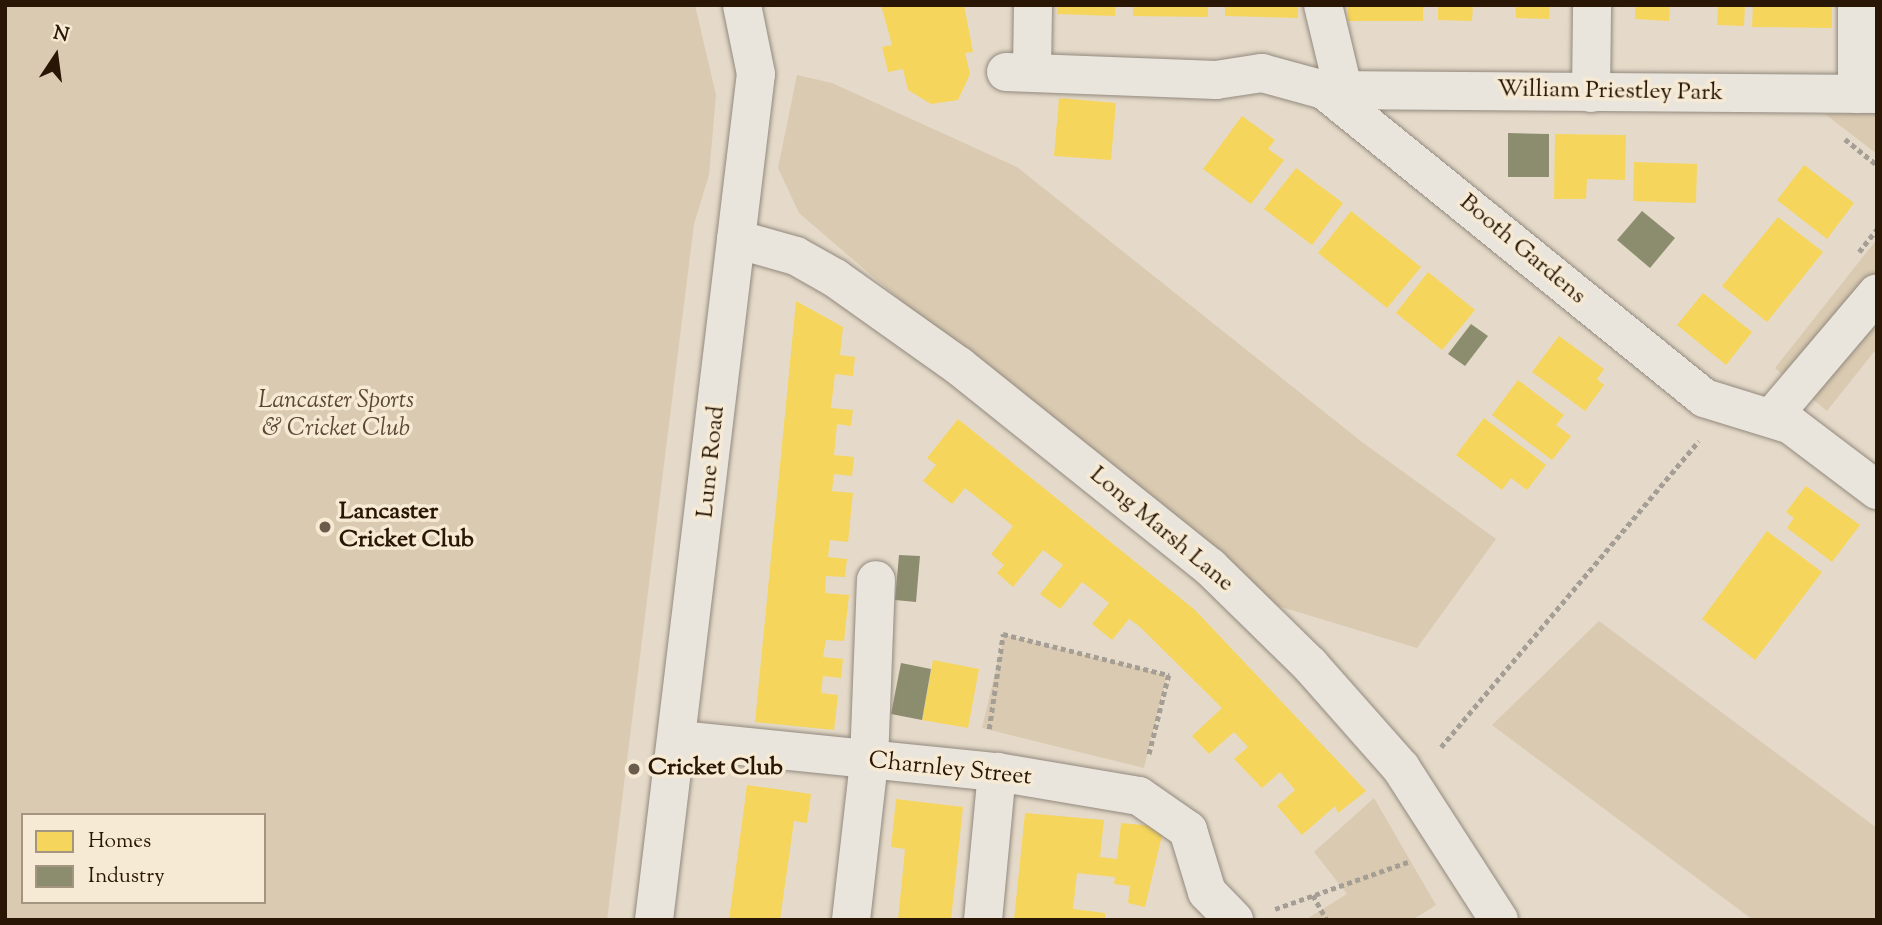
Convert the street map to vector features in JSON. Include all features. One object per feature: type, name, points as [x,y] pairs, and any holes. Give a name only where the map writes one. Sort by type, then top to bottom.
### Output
[{"type":"street","name":"Lune Road","points":[[654,920],[681,740],[756,75],[742,5]]},
{"type":"street","name":"Booth Gardens","points":[[1033,5],[1019,71],[1194,80],[1262,73],[1334,89],[1665,370],[1721,408],[1772,418],[1812,439],[1877,490]]},
{"type":"street","points":[[1323,5],[1334,89]]},
{"type":"street","points":[[1591,93],[1592,5]]},
{"type":"street","points":[[1857,5],[1867,94]]},
{"type":"street","name":"William Priestley Park","points":[[1334,89],[1867,94]]},
{"type":"street","name":"Long Marsh Lane","points":[[736,239],[796,256],[835,278],[1119,492],[1210,567],[1310,665],[1409,780],[1499,920]]},
{"type":"street","points":[[1772,418],[1877,293]]},
{"type":"street","points":[[851,920],[869,761],[876,580]]},
{"type":"street","name":"Charnley Street","points":[[681,740],[990,772],[1139,796],[1177,817],[1207,891],[1247,917]]},
{"type":"street","points":[[983,920],[990,772]]},
{"type":"path","points":[[1409,780],[1491,694],[1721,408]]},
{"type":"path","points":[[990,772],[1003,634],[1169,675],[1139,796]]},
{"type":"path","points":[[1247,917],[1410,861],[1444,838]]},
{"type":"path","points":[[1313,895],[1327,920]]},
{"type":"green space","name":"Lancaster Cricket Club","points":[[5,5],[695,5],[716,95],[709,175],[694,224],[607,920],[5,920]]},
{"type":"green space","points":[[797,75],[832,83],[1017,167],[1362,442],[1496,539],[1417,648],[1278,606],[1185,523],[927,323],[799,213],[778,168]]},
{"type":"green space","points":[[1877,113],[1877,154],[1825,114]]},
{"type":"green space","points":[[1877,239],[1877,274],[1791,382],[1775,368]]},
{"type":"green space","points":[[1877,314],[1877,348],[1827,411],[1810,397]]},
{"type":"green space","points":[[1599,621],[1877,828],[1877,920],[1753,920],[1492,725]]},
{"type":"green space","points":[[1004,635],[1167,675],[1144,768],[982,728]]},
{"type":"green space","points":[[1374,798],[1436,905],[1412,920],[1305,920],[1347,894],[1314,852]]},
{"type":"building: Homes","points":[[881,5],[964,5],[973,52],[965,53],[970,74],[958,100],[931,104],[908,90],[903,69],[888,72],[882,47],[892,45]]},
{"type":"building: Homes","points":[[1057,5],[1115,5],[1115,16],[1057,14]]},
{"type":"building: Homes","points":[[1133,5],[1208,5],[1208,17],[1133,16]]},
{"type":"building: Homes","points":[[1225,5],[1298,5],[1298,18],[1225,16]]},
{"type":"building: Homes","points":[[1348,5],[1423,5],[1423,21],[1348,21]]},
{"type":"building: Homes","points":[[1438,5],[1473,5],[1472,21],[1438,20]]},
{"type":"building: Homes","points":[[1515,5],[1550,5],[1549,19],[1516,18]]},
{"type":"building: Homes","points":[[1635,5],[1670,5],[1669,21],[1635,19]]},
{"type":"building: Homes","points":[[1718,5],[1745,5],[1744,26],[1717,25]]},
{"type":"building: Homes","points":[[1753,5],[1832,5],[1832,28],[1752,27]]},
{"type":"building: Homes","points":[[1059,98],[1116,103],[1111,160],[1054,156]]},
{"type":"building: Homes","points":[[1242,116],[1275,140],[1268,149],[1284,160],[1251,204],[1203,169]]},
{"type":"building: Homes","points":[[1555,134],[1626,135],[1625,180],[1587,179],[1586,199],[1554,199]]},
{"type":"building: Homes","points":[[1634,162],[1697,164],[1696,203],[1633,201]]},
{"type":"building: Homes","points":[[1804,165],[1854,203],[1827,239],[1777,200]]},
{"type":"building: Homes","points":[[1296,168],[1343,203],[1312,245],[1264,209]]},
{"type":"building: Homes","points":[[1351,211],[1421,267],[1387,308],[1318,253]]},
{"type":"building: Homes","points":[[1778,217],[1823,252],[1767,322],[1722,286]]},
{"type":"building: Homes","points":[[1428,272],[1475,310],[1442,350],[1396,313]]},
{"type":"building: Homes","points":[[1703,293],[1752,332],[1726,365],[1677,325]]},
{"type":"building: Homes","points":[[796,301],[843,327],[840,355],[855,357],[853,376],[835,374],[831,408],[853,410],[851,426],[837,424],[834,455],[854,457],[852,476],[834,474],[832,491],[853,493],[848,542],[830,540],[828,557],[847,559],[845,577],[826,576],[825,593],[849,595],[844,641],[826,640],[823,657],[843,659],[841,678],[823,676],[821,693],[838,695],[834,730],[755,722]]},
{"type":"building: Homes","points":[[1559,336],[1604,369],[1597,379],[1604,385],[1585,411],[1532,372]]},
{"type":"building: Homes","points":[[1518,380],[1564,415],[1556,425],[1571,436],[1552,460],[1492,415]]},
{"type":"building: Homes","points":[[1484,418],[1546,465],[1527,490],[1511,478],[1502,490],[1456,455]]},
{"type":"building: Homes","points":[[958,419],[1195,610],[1366,791],[1338,813],[1335,806],[1302,835],[1277,806],[1295,790],[1280,772],[1262,788],[1234,759],[1248,747],[1234,732],[1209,754],[1192,736],[1222,708],[1139,626],[1129,619],[1112,640],[1092,624],[1109,603],[1082,582],[1060,609],[1040,594],[1063,565],[1043,550],[1013,587],[997,573],[1004,565],[991,554],[1013,526],[965,488],[952,504],[923,481],[936,465],[927,458]]},
{"type":"building: Homes","points":[[1806,486],[1860,525],[1832,562],[1787,528],[1794,518],[1786,512]]},
{"type":"building: Homes","points":[[1767,531],[1822,572],[1755,660],[1702,619]]},
{"type":"building: Homes","points":[[933,660],[979,669],[968,728],[922,720]]},
{"type":"building: Homes","points":[[747,785],[811,794],[807,823],[794,821],[780,920],[729,920]]},
{"type":"building: Homes","points":[[896,799],[963,807],[951,920],[898,920],[905,849],[891,847]]},
{"type":"building: Homes","points":[[1025,813],[1104,820],[1100,857],[1117,859],[1121,823],[1164,827],[1145,907],[1128,903],[1130,886],[1114,884],[1115,877],[1077,873],[1073,909],[1105,913],[1105,920],[1014,920]]},
{"type":"building: Industry","points":[[1508,133],[1549,134],[1549,177],[1508,177]]},
{"type":"building: Industry","points":[[1642,211],[1675,238],[1650,268],[1617,240]]},
{"type":"building: Industry","points":[[1471,324],[1488,336],[1465,366],[1448,354]]},
{"type":"building: Industry","points":[[899,555],[920,556],[916,602],[895,600]]},
{"type":"building: Industry","points":[[901,663],[931,669],[922,720],[891,714]]},
{"type":"place","name":"Lancaster Cricket Club","points":[[325,527]]},
{"type":"place","name":"Cricket Club","points":[[634,769]]},
{"type":"park label","name":"Lancaster Sports & Cricket Club","points":[[336,416]]}]
